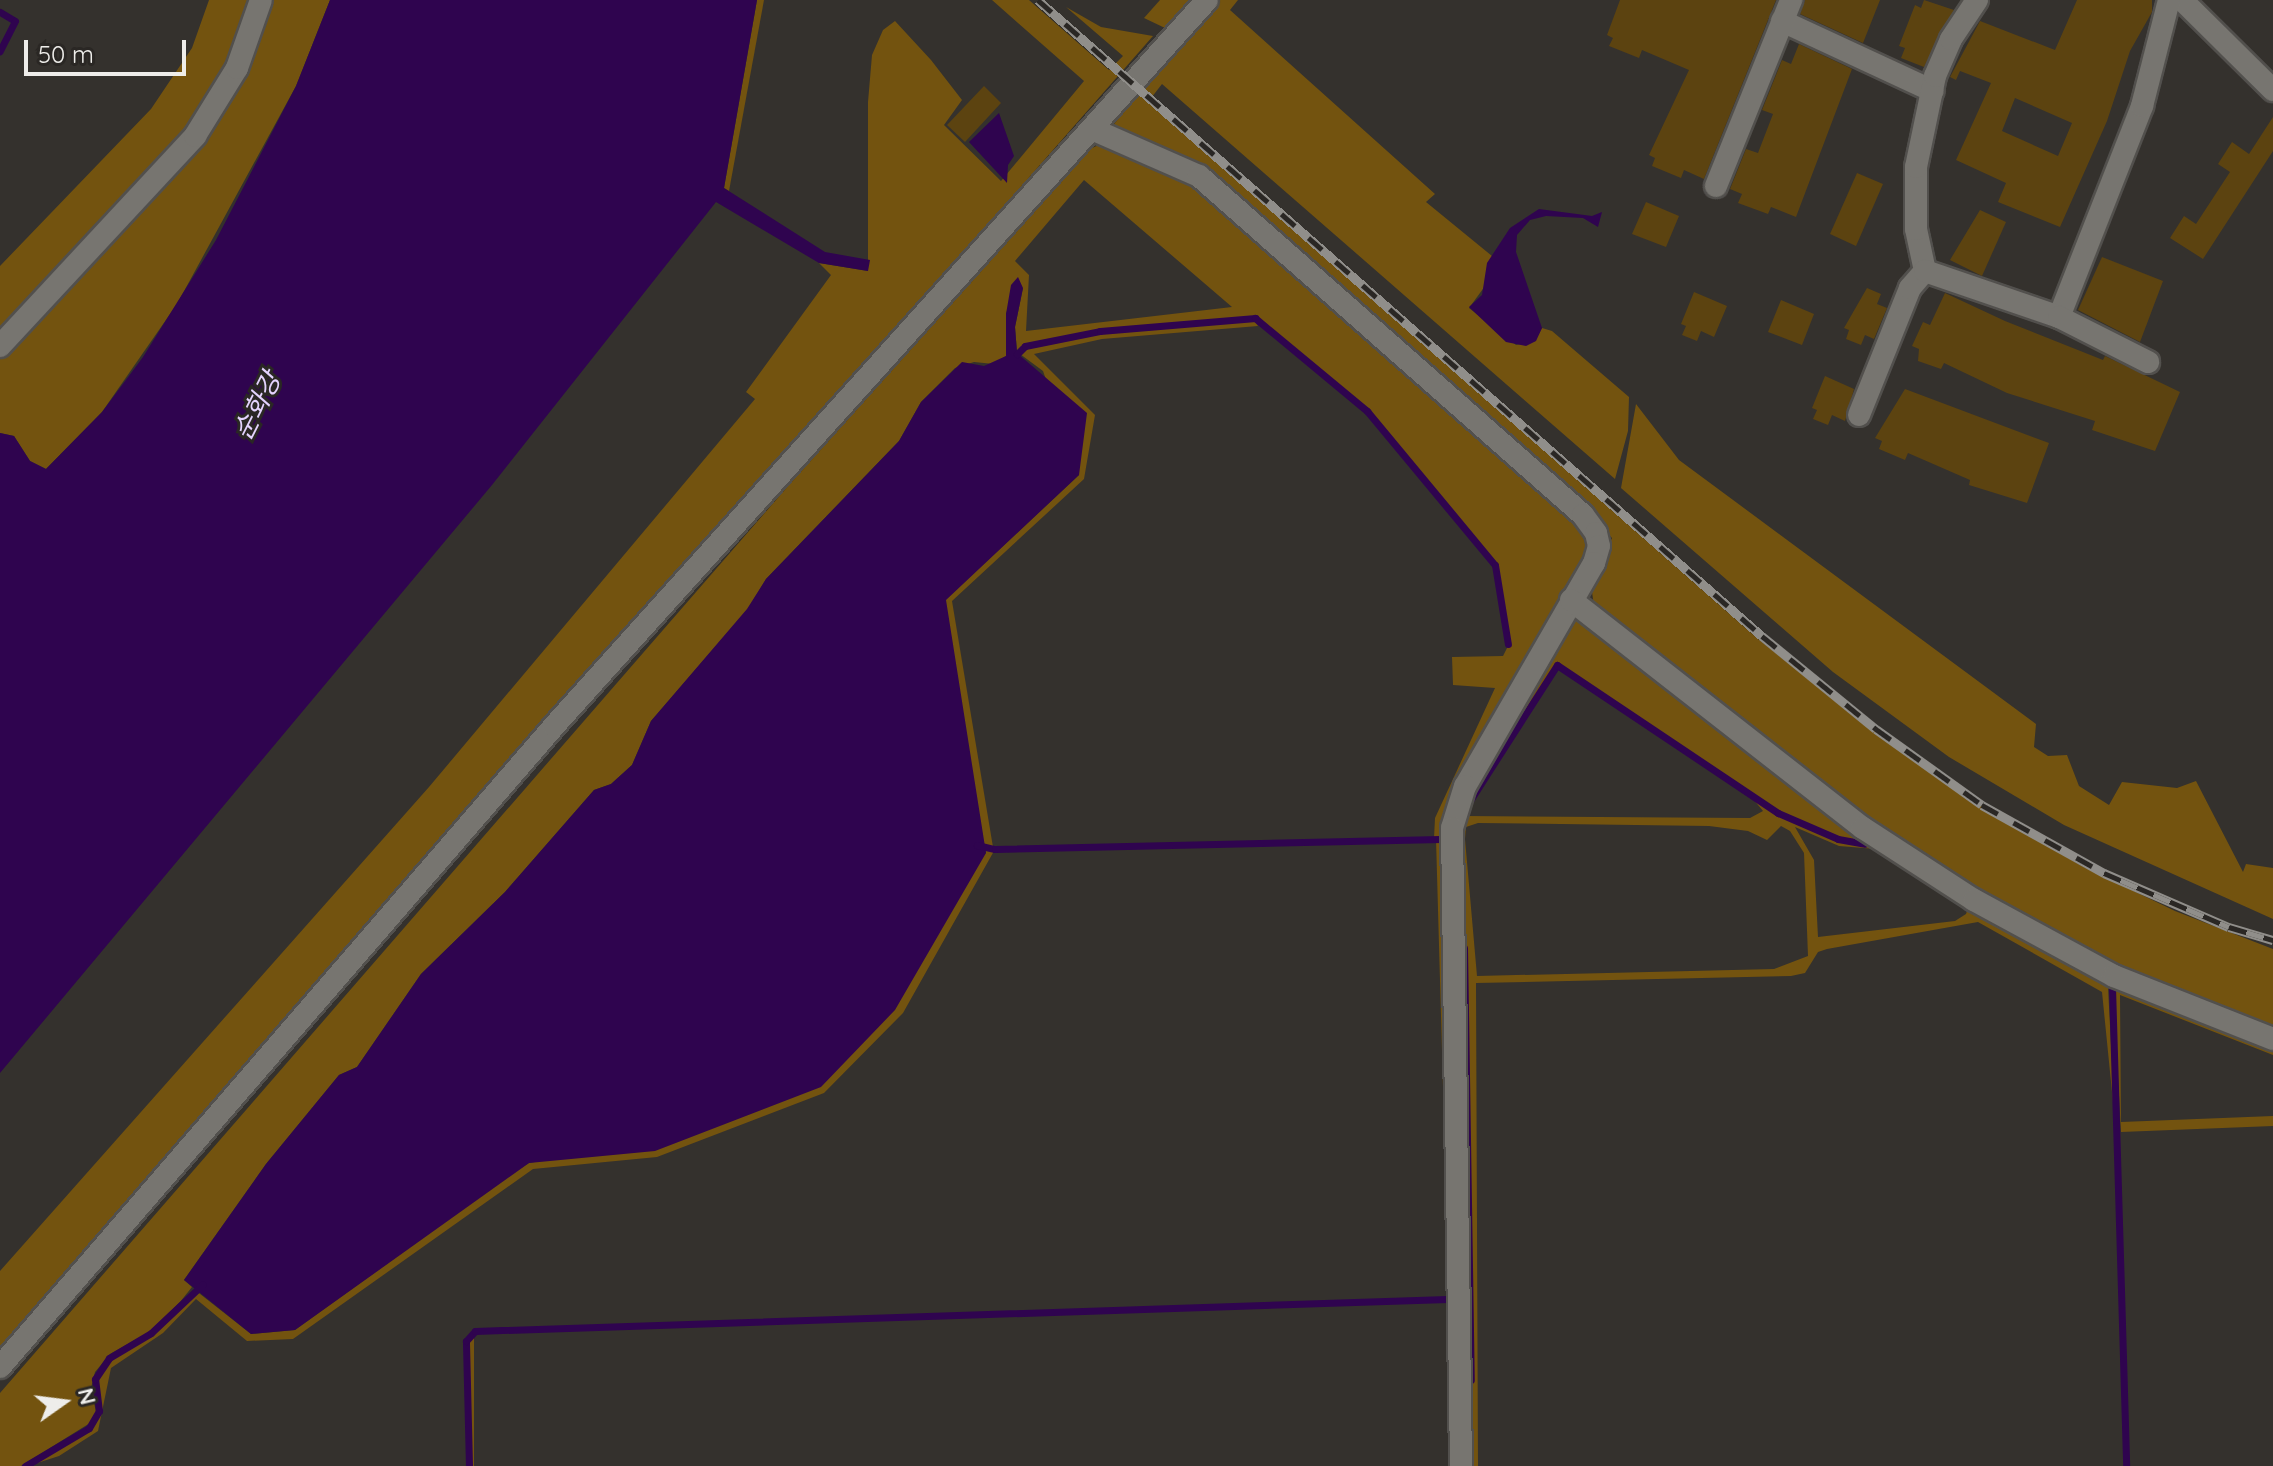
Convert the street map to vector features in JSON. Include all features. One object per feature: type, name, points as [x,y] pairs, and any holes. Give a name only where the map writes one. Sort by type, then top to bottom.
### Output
[{"type":"street","points":[[0,346],[195,136],[237,68],[261,0]]},
{"type":"street","points":[[0,1367],[554,726],[1207,0]]},
{"type":"street","points":[[1925,271],[1914,201],[1933,91],[1951,39],[1977,0]]},
{"type":"street","points":[[2059,317],[2142,106],[2169,0]]},
{"type":"street","points":[[2182,0],[2273,90]]},
{"type":"street","points":[[1716,186],[1787,10],[1933,91]]},
{"type":"street","points":[[1092,129],[1199,176],[1583,515],[1599,546],[1465,786],[1452,828],[1461,1466]]},
{"type":"street","points":[[1925,271],[2059,317],[2148,362]]},
{"type":"street","points":[[1859,415],[1910,288],[1925,271]]},
{"type":"street","points":[[1571,600],[1863,828],[1974,900],[2114,976],[2273,1039]]},
{"type":"shaded area","points":[[209,0],[255,0],[234,58],[188,131],[0,337],[0,266],[151,109],[192,48]]},
{"type":"shaded area","points":[[268,0],[330,0],[296,86],[177,304],[102,412],[46,469],[30,461],[14,436],[0,433],[0,357],[102,253],[211,129]]},
{"type":"shaded area","points":[[757,0],[764,0],[729,191],[724,188]]},
{"type":"shaded area","points":[[992,0],[1029,0],[1109,70],[1123,56],[1066,7],[1101,27],[1153,36],[0,1352],[0,1271],[429,787],[755,399],[746,392],[831,275],[819,263],[868,271],[868,102],[872,55],[883,30],[895,21],[931,60],[962,100],[944,125],[1001,181],[1084,81]]},
{"type":"shaded area","points":[[1160,0],[1190,0],[1165,28],[1144,18]]},
{"type":"shaded area","points":[[1220,0],[1238,0],[1230,10],[1435,194],[1426,202],[1492,256],[1488,282],[1469,308],[1516,345],[1535,341],[1542,328],[1552,331],[1629,397],[1628,431],[1615,479],[1162,84],[1148,102],[1758,639],[1884,738],[1987,810],[2080,865],[2175,911],[2273,949],[2273,1037],[2144,985],[1921,863],[1594,606],[1591,585],[1612,538],[1594,520],[1199,173],[1114,133],[1114,124]]},
{"type":"shaded area","points":[[1101,144],[1195,181],[1584,520],[1590,547],[1458,792],[1449,1300],[1436,839],[1442,838],[1434,838],[1435,818],[1495,688],[1453,685],[1452,657],[1503,656],[1509,644],[1496,564],[1368,410],[1256,317],[1100,330],[1024,344],[1017,351],[1015,327],[1023,288],[1012,295],[1006,314],[1006,356],[994,364],[974,362],[955,368],[921,402],[899,441],[766,579],[748,609],[651,721],[632,765],[611,784],[594,790],[505,892],[421,974],[357,1067],[339,1075],[266,1164],[184,1280],[192,1287],[180,1302],[149,1332],[110,1354],[95,1372],[91,1388],[96,1412],[90,1423],[21,1466],[0,1466],[0,1393],[789,485],[1092,148]],"holes":[[[1084,180],[1232,307],[1026,331],[1029,275],[1015,261]]]},
{"type":"shaded area","points":[[1254,320],[1258,326],[1102,339],[1034,354],[1095,415],[1084,479],[952,601],[993,847],[984,845],[945,600],[1079,475],[1043,371],[1020,354],[1026,347],[1101,333]]},
{"type":"shaded area","points":[[1636,404],[1679,460],[2036,724],[2034,747],[2048,756],[2067,755],[2079,786],[2109,805],[2122,782],[2177,788],[2196,781],[2243,872],[2246,864],[2273,868],[2273,919],[2064,825],[1949,757],[1833,672],[1621,488]]},
{"type":"shaded area","points":[[1574,615],[1902,860],[2273,1043],[2273,1055],[2120,995],[2121,1122],[2273,1116],[2273,1126],[2121,1132],[2113,986],[2108,987],[2115,1122],[2102,992],[1978,922],[1827,949],[1818,952],[1805,973],[1791,976],[1476,983],[1478,1466],[1472,1466],[1464,816],[1750,818],[1763,811],[1753,799],[1779,812],[1556,663],[1461,815],[1466,1141],[1456,816]],"holes":[[[1779,812],[1838,837],[1869,844],[1837,841]],[[1478,823],[1709,826],[1748,831],[1767,840],[1781,826],[1790,831],[1804,853],[1808,956],[1774,969],[1477,976],[1465,839],[1466,827]],[[1795,827],[1839,846],[1876,849],[1968,908],[1966,914],[1955,921],[1818,937],[1814,860]]]},
{"type":"shaded area","points":[[985,849],[994,851],[903,1013],[824,1093],[657,1157],[533,1169],[293,1339],[247,1341],[196,1299],[163,1333],[111,1368],[98,1431],[59,1456],[28,1466],[90,1429],[101,1411],[95,1387],[101,1372],[119,1351],[152,1334],[195,1290],[251,1334],[295,1330],[507,1177],[529,1163],[546,1160],[986,853]]},
{"type":"shaded area","points":[[474,1333],[474,1466],[471,1466],[468,1346]]},
{"type":"water","name":"순화강","points":[[330,0],[757,0],[724,188],[825,252],[870,260],[868,271],[819,263],[716,202],[492,485],[0,1073],[0,433],[14,436],[30,461],[46,469],[102,412],[143,357],[216,240],[296,86]]},
{"type":"water","points":[[999,113],[1014,156],[1008,165],[1007,183],[969,142]]},
{"type":"water","points":[[1539,209],[1592,216],[1602,212],[1598,227],[1583,218],[1546,216],[1530,220],[1517,235],[1516,252],[1542,328],[1536,341],[1526,346],[1506,342],[1469,307],[1482,295],[1487,263],[1510,228]]},
{"type":"water","points":[[1018,277],[1023,288],[1015,327],[1017,353],[1087,413],[1079,475],[946,600],[986,853],[895,1010],[821,1087],[655,1151],[529,1163],[295,1330],[251,1334],[184,1280],[266,1164],[339,1075],[357,1067],[421,974],[505,892],[594,790],[611,784],[632,765],[651,721],[747,609],[766,579],[899,441],[921,402],[962,362],[984,366],[1006,356],[1006,314],[1011,285]]},
{"type":"building","points":[[1620,0],[1776,0],[1704,179],[1684,170],[1681,178],[1652,166],[1655,158],[1649,155],[1689,70],[1642,50],[1639,58],[1609,46],[1613,38],[1607,35]]},
{"type":"building","points":[[1805,0],[1880,0],[1863,43],[1800,14]]},
{"type":"building","points":[[1924,0],[1954,10],[1924,67],[1901,58],[1905,48],[1899,46],[1915,5],[1921,8]]},
{"type":"building","points":[[2077,0],[2152,0],[2152,12],[2130,51],[2107,121],[2060,227],[1998,202],[2006,183],[1956,160],[1991,83],[1960,71],[1956,80],[1950,77],[1980,21],[2055,50]],"holes":[[[2015,98],[2072,123],[2058,156],[2002,131]]]},
{"type":"building","points":[[1799,44],[1852,69],[1796,217],[1771,207],[1768,214],[1738,203],[1742,194],[1730,189],[1746,149],[1758,153],[1773,114],[1762,110],[1782,60],[1791,64]]},
{"type":"building","points":[[984,86],[1001,103],[965,142],[947,125]]},
{"type":"building","points":[[2273,117],[2273,151],[2203,259],[2170,238],[2184,216],[2196,224],[2230,172],[2218,164],[2232,142],[2249,154]]},
{"type":"building","points":[[1857,173],[1883,184],[1856,246],[1830,234]]},
{"type":"building","points":[[1646,202],[1679,216],[1666,247],[1632,234]]},
{"type":"building","points":[[1980,210],[2006,222],[1982,276],[1950,260]]},
{"type":"building","points":[[2102,257],[2163,281],[2140,342],[2078,310]]},
{"type":"building","points":[[1867,288],[1881,294],[1877,304],[1887,308],[1874,339],[1865,335],[1861,345],[1846,339],[1849,330],[1844,328]]},
{"type":"building","points":[[1694,292],[1727,306],[1714,337],[1701,331],[1697,341],[1682,335],[1686,326],[1681,324]]},
{"type":"building","points":[[1945,293],[2103,360],[2105,356],[2180,392],[2155,451],[2092,430],[2095,421],[2007,393],[1944,363],[1941,369],[1918,361],[1919,349],[1912,346],[1923,322],[1930,325]]},
{"type":"building","points":[[1781,300],[1814,314],[1802,345],[1768,332]]},
{"type":"building","points":[[1825,376],[1854,389],[1845,421],[1832,415],[1828,425],[1813,419],[1817,410],[1812,408]]},
{"type":"building","points":[[1905,389],[2049,443],[2027,503],[1969,485],[1970,480],[1908,453],[1905,460],[1879,449],[1882,441],[1875,438]]},
{"type":"waterway","points":[[0,12],[15,21],[0,51]]},
{"type":"waterway","points":[[1017,354],[1025,346],[1100,331],[1255,318],[1367,411],[1495,565],[1508,644]]},
{"type":"waterway","points":[[1469,802],[1557,665],[1778,813],[1838,839],[1865,844]]},
{"type":"waterway","points":[[977,845],[995,849],[1441,839]]},
{"type":"waterway","points":[[1464,948],[1471,1380]]},
{"type":"waterway","points":[[2112,987],[2126,1466]]},
{"type":"waterway","points":[[25,1466],[89,1428],[99,1411],[95,1379],[109,1358],[151,1333],[203,1284]]},
{"type":"waterway","points":[[469,1466],[466,1341],[475,1331],[1447,1299]]},
{"type":"railway","points":[[1038,0],[1762,636],[1876,729],[1982,805],[2104,873],[2229,927],[2273,940]]}]
